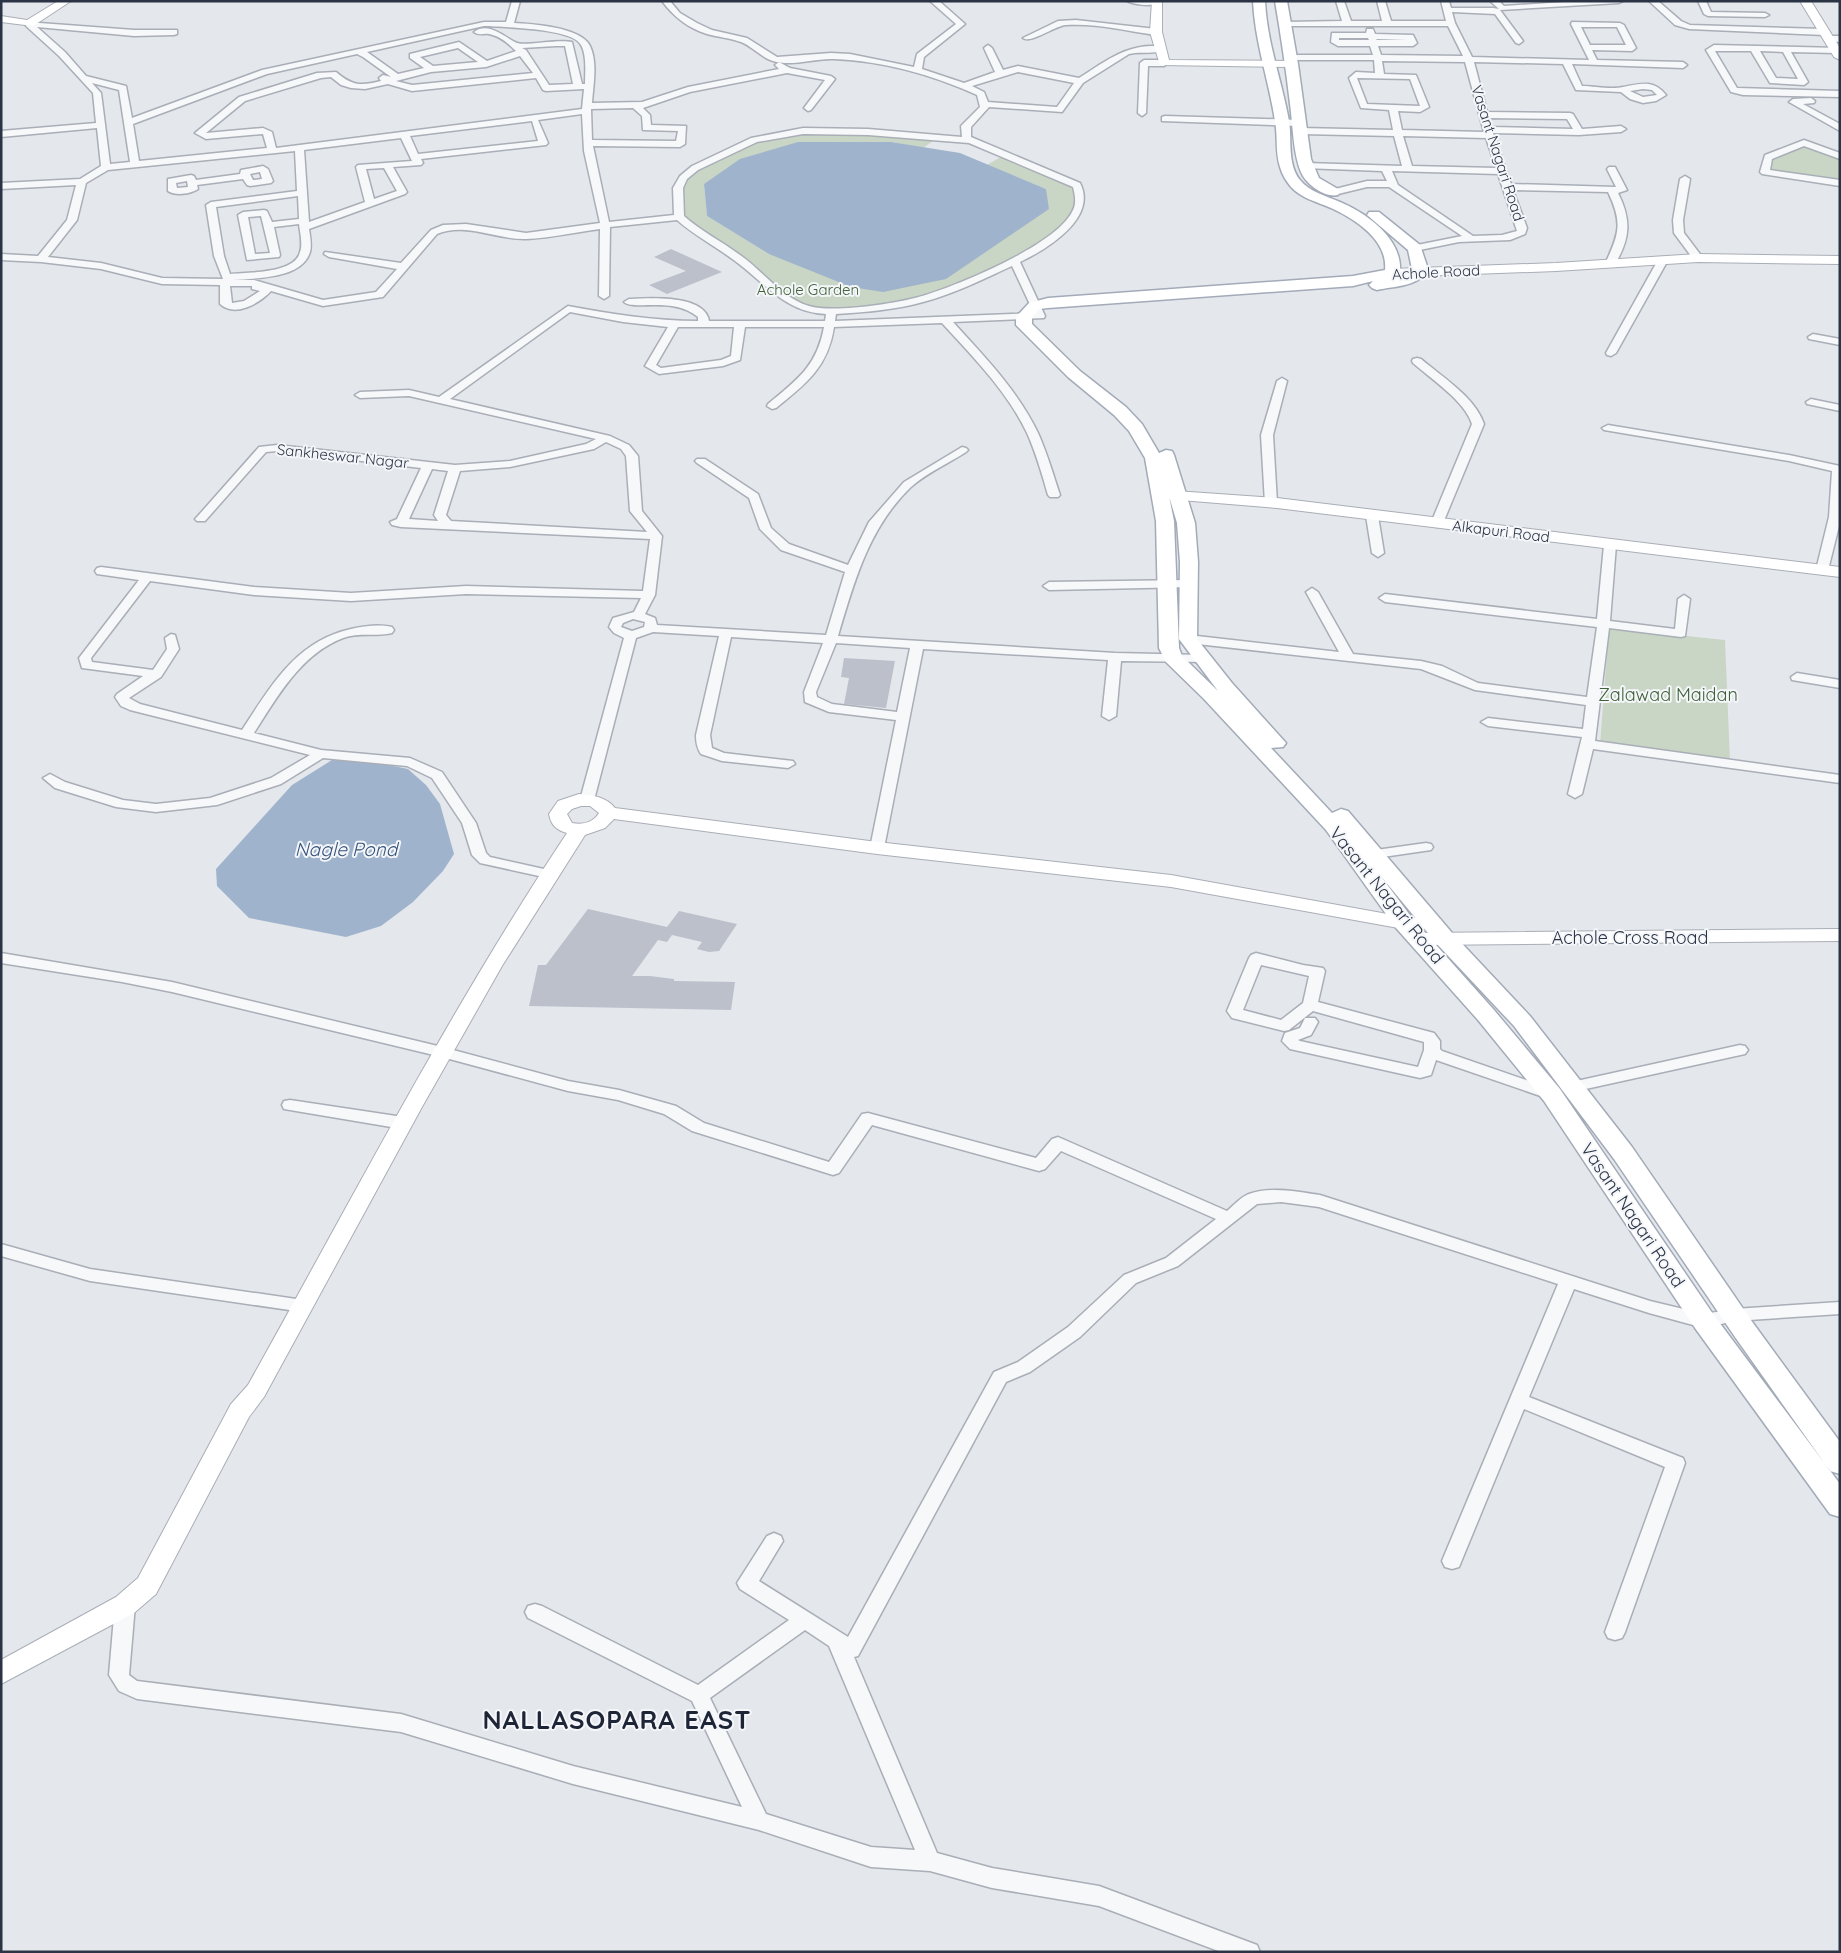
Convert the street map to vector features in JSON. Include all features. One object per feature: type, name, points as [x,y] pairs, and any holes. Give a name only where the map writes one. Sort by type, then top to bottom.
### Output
[{"type":"main road","points":[[1259,1],[1259,24],[1270,64],[1282,122],[1285,159],[1290,176],[1297,185],[1310,194],[1343,208],[1375,231],[1384,240],[1393,258],[1392,273]]},
{"type":"main road","points":[[1281,1],[1306,166],[1314,182],[1361,206],[1415,248],[1420,262],[1416,275]]},
{"type":"main road","name":"Achole Road","points":[[1033,313],[1061,301],[1353,281],[1392,273]]},
{"type":"main road","name":"Achole Road","points":[[1033,313],[1066,306],[1360,288],[1416,275]]},
{"type":"main road","points":[[1033,313],[1024,325],[1028,332],[1074,374],[1120,411],[1136,428],[1154,458],[1170,496],[1165,521],[1188,639]]},
{"type":"main road","points":[[1173,658],[1169,648],[1178,584]]},
{"type":"main road","name":"Vasant Nagari Road","points":[[1188,639],[1226,687],[1376,854],[1433,934],[1486,1014],[1623,1152],[1734,1315],[1840,1463]]},
{"type":"main road","name":"Vasant Nagari Road","points":[[1173,658],[1211,695],[1333,826],[1404,923],[1433,934]]},
{"type":"main road","name":"Vasant Nagari Road","points":[[1562,1091],[1704,1321],[1840,1506]]},
{"type":"street","points":[[29,24],[66,1]]},
{"type":"street","points":[[510,24],[516,1]]},
{"type":"street","points":[[666,1],[677,15],[694,25],[709,32],[744,40],[777,59],[850,57],[918,70],[964,86],[981,94],[985,107],[966,126],[968,138],[971,140]]},
{"type":"street","points":[[918,70],[920,56],[961,24],[934,1]]},
{"type":"street","points":[[1131,1],[1157,2],[1156,32],[1164,63]]},
{"type":"street","points":[[1340,1],[1347,24]]},
{"type":"street","points":[[1381,1],[1391,23]]},
{"type":"street","points":[[1390,1],[1391,23]]},
{"type":"street","points":[[1446,5],[1472,1]]},
{"type":"street","points":[[1494,1],[1502,8],[1515,8],[1619,1]]},
{"type":"street","points":[[1654,1],[1678,23],[1689,27],[1834,43]]},
{"type":"street","points":[[1702,1],[1708,14],[1765,15],[1760,8]]},
{"type":"street","points":[[1805,1],[1834,43]]},
{"type":"street","points":[[1446,5],[1498,12],[1519,41]]},
{"type":"street","name":"Vasant Nagari Road","points":[[1415,248],[1470,238],[1507,237],[1518,235],[1522,232],[1483,115],[1469,59],[1451,23],[1446,5]]},
{"type":"street","points":[[1286,24],[1334,12],[1347,24],[1451,23]]},
{"type":"street","points":[[1,19],[29,24],[134,33],[174,32]]},
{"type":"street","points":[[1027,38],[1061,24],[1076,22],[1156,32]]},
{"type":"street","points":[[29,24],[97,92],[106,167]]},
{"type":"street","points":[[130,122],[265,72],[484,24],[510,24],[571,35],[582,40],[586,46],[590,86],[587,109],[588,143],[606,224],[604,296]]},
{"type":"street","points":[[1587,47],[1632,48],[1620,25],[1575,24],[1594,62]]},
{"type":"street","points":[[367,56],[486,31],[493,32],[523,52],[546,88],[590,86]]},
{"type":"street","points":[[1371,37],[1378,59],[1380,76]]},
{"type":"street","points":[[1834,43],[1786,50],[1710,49],[1734,90],[1743,92],[1840,94]]},
{"type":"street","points":[[515,46],[569,44],[578,87]]},
{"type":"street","points":[[431,69],[413,56],[460,45],[486,64]]},
{"type":"street","points":[[988,48],[1000,73]]},
{"type":"street","points":[[984,104],[1059,110],[1080,81],[1126,52],[1136,49],[1160,50]]},
{"type":"street","points":[[1754,49],[1773,82],[1804,82],[1786,50]]},
{"type":"street","points":[[355,51],[367,56],[394,79],[396,85],[412,88],[539,75]]},
{"type":"street","points":[[355,51],[356,57],[384,78],[394,79]]},
{"type":"street","points":[[214,90],[217,95],[232,99],[242,99],[329,74],[353,86],[394,79],[431,69],[486,64],[523,52]]},
{"type":"street","points":[[777,59],[779,66],[787,70],[830,78],[808,108]]},
{"type":"street","points":[[1142,112],[1144,63],[1270,64],[1291,61],[1469,59],[1683,65]]},
{"type":"street","points":[[1566,62],[1579,88],[1625,90]]},
{"type":"street","points":[[964,86],[1000,73],[1018,69],[1080,81]]},
{"type":"street","points":[[191,183],[215,168],[272,151],[587,109],[636,106],[688,90],[787,70]]},
{"type":"street","points":[[1353,76],[1413,77],[1425,107],[1420,109],[1393,108],[1362,105],[1353,76]]},
{"type":"street","points":[[85,78],[123,88]]},
{"type":"street","points":[[97,92],[123,88]]},
{"type":"street","points":[[123,88],[130,122],[135,163]]},
{"type":"street","points":[[242,99],[201,135],[263,130],[267,132],[272,151]]},
{"type":"street","points":[[1840,102],[1793,102],[1840,128]]},
{"type":"street","points":[[588,143],[680,144],[683,128],[646,128],[646,115],[636,106]]},
{"type":"street","points":[[1393,108],[1408,168]]},
{"type":"street","points":[[1483,115],[1570,116],[1579,132]]},
{"type":"street","points":[[1165,119],[1282,122],[1301,127],[1398,132],[1579,132],[1621,129]]},
{"type":"street","points":[[415,158],[543,143],[536,122]]},
{"type":"street","points":[[1,134],[101,125]]},
{"type":"street","points":[[835,130],[971,140],[1077,185],[1081,199],[1076,215],[1050,238],[1015,261],[920,300],[878,308],[831,311],[806,309],[782,297],[768,282],[735,257],[692,229],[679,217],[678,188],[683,178],[695,168],[754,140],[803,131],[835,130]]},
{"type":"street","points":[[370,203],[361,167],[418,163],[404,134]]},
{"type":"street","points":[[1840,156],[1804,143],[1768,157],[1765,172],[1840,183]]},
{"type":"street","points":[[299,148],[306,250],[302,260],[294,266],[270,274],[226,277],[220,256],[211,205],[302,193]]},
{"type":"street","points":[[1,186],[82,182],[106,167],[135,163],[215,168],[246,176]]},
{"type":"street","points":[[269,225],[305,224],[402,192],[387,165]]},
{"type":"street","points":[[1306,166],[1501,171]]},
{"type":"street","points":[[215,168],[219,190]]},
{"type":"street","points":[[1386,168],[1391,184]]},
{"type":"street","points":[[1507,187],[1622,190],[1612,169]]},
{"type":"street","points":[[1685,179],[1678,220],[1679,233],[1698,258]]},
{"type":"street","points":[[41,259],[72,220],[82,182]]},
{"type":"street","points":[[1334,192],[1363,185],[1391,184],[1470,238]]},
{"type":"street","points":[[1610,264],[1624,233],[1623,212],[1612,190]]},
{"type":"street","points":[[264,213],[269,225],[275,255],[251,258],[243,215],[264,213]]},
{"type":"street","points":[[1,257],[41,259],[101,266],[162,281],[186,280],[225,287],[244,282],[254,283],[323,303],[379,294],[434,232],[441,228],[459,226],[513,236],[526,236],[606,224],[679,217]]},
{"type":"street","points":[[329,254],[404,267]]},
{"type":"street","name":"Achole Road","points":[[1392,273],[1416,275],[1698,258],[1840,260]]},
{"type":"street","points":[[1611,353],[1663,260]]},
{"type":"street","points":[[441,400],[568,309],[623,319],[674,324],[829,324],[945,320],[1033,313],[1015,261]]},
{"type":"street","points":[[629,302],[666,301],[693,308],[703,316],[704,324]]},
{"type":"street","points":[[772,406],[806,378],[826,345],[831,311]]},
{"type":"street","points":[[945,320],[985,364],[1028,423],[1042,456],[1054,495]]},
{"type":"street","points":[[674,324],[671,334],[651,361],[650,366],[659,371],[724,363],[736,358],[740,324]]},
{"type":"street","points":[[1814,337],[1840,342]]},
{"type":"street","points":[[1417,361],[1469,407],[1478,418],[1478,424],[1437,523]]},
{"type":"street","points":[[1271,503],[1267,435],[1282,380]]},
{"type":"street","points":[[360,395],[409,393],[606,438],[625,447],[632,456],[636,511],[656,536],[649,595],[638,615]]},
{"type":"street","points":[[1811,402],[1840,408]]},
{"type":"street","points":[[1608,428],[1789,458],[1838,469],[1835,517],[1822,570]]},
{"type":"street","name":"Sankheswar Nagar","points":[[201,519],[263,449],[277,448],[428,465],[440,476],[510,464],[590,447],[606,438]]},
{"type":"street","points":[[903,717],[829,708],[810,699],[810,692],[831,639],[852,570],[875,522],[908,484],[962,450]]},
{"type":"street","points":[[702,461],[754,496],[766,529],[785,547],[852,570]]},
{"type":"street","points":[[428,465],[440,476],[440,515],[448,525]]},
{"type":"street","points":[[440,476],[399,522],[656,536]]},
{"type":"street","name":"Alkapuri Road","points":[[1170,496],[1271,503],[1840,572]]},
{"type":"street","points":[[1372,516],[1378,552]]},
{"type":"street","points":[[1575,794],[1589,739],[1603,624],[1610,544]]},
{"type":"street","points":[[102,571],[254,592],[351,597],[466,590],[649,595]]},
{"type":"street","points":[[147,577],[85,658],[87,665],[156,674]]},
{"type":"street","points":[[1049,586],[1178,584]]},
{"type":"street","points":[[1312,592],[1349,658]]},
{"type":"street","points":[[1385,598],[1681,633],[1684,599]]},
{"type":"street","points":[[650,628],[651,621],[638,615],[621,618],[615,624],[615,627],[620,632],[631,635],[642,633],[650,628],[1115,657],[1203,658]]},
{"type":"street","points":[[246,735],[284,676],[309,652],[344,632],[369,628],[388,630]]},
{"type":"street","points":[[726,633],[703,735],[703,744],[706,751],[722,757],[788,764]]},
{"type":"street","points":[[587,800],[631,635]]},
{"type":"street","points":[[171,638],[173,649],[156,674],[130,689],[122,697],[126,703],[134,707],[321,754],[410,762],[437,775],[469,823],[479,855],[496,864],[548,874]]},
{"type":"street","points":[[1188,639],[1421,665],[1437,669],[1475,686],[1488,689],[1594,702]]},
{"type":"street","points":[[877,848],[917,645]]},
{"type":"street","points":[[1109,716],[1115,657]]},
{"type":"street","points":[[1797,677],[1840,684]]},
{"type":"street","points":[[1488,722],[1840,779]]},
{"type":"street","points":[[50,778],[60,785],[121,804],[156,808],[212,802],[276,781],[321,754]]},
{"type":"street","points":[[608,813],[602,823],[579,830],[560,822],[558,814],[561,809],[572,802],[587,800],[602,804],[608,813],[877,848],[1171,881],[1404,923]]},
{"type":"street","points":[[1,1673],[125,1604],[147,1586],[240,1411],[256,1391],[475,993],[548,874],[579,830]]},
{"type":"street","points":[[1376,854],[1426,847]]},
{"type":"street","name":"Achole Cross Road","points":[[1433,934],[1840,935]]},
{"type":"street","points":[[1,958],[156,984],[442,1052],[568,1086],[619,1094],[670,1110],[698,1127],[833,1169],[868,1118],[1039,1165],[1058,1143],[1228,1218]]},
{"type":"street","points":[[1256,958],[1262,962],[1276,962],[1304,972],[1318,971],[1310,1005],[1284,1026],[1274,1025],[1237,1014],[1235,1011],[1256,958]]},
{"type":"street","points":[[1310,1005],[1429,1037],[1432,1041],[1432,1050],[1425,1071],[1420,1073],[1295,1045],[1290,1041],[1290,1037],[1306,1032],[1310,1022]]},
{"type":"street","points":[[1432,1050],[1437,1055],[1562,1091],[1740,1050]]},
{"type":"street","points":[[290,1106],[403,1123]]},
{"type":"street","points":[[774,1541],[747,1584],[851,1650],[1000,1377],[1024,1366],[1074,1332],[1130,1279],[1172,1262],[1253,1199],[1281,1196],[1320,1201],[1394,1223],[1568,1282],[1649,1307],[1704,1321],[1734,1315],[1840,1308]]},
{"type":"street","points":[[1,1250],[90,1275],[303,1306]]},
{"type":"street","points":[[1452,1561],[1568,1282]]},
{"type":"street","points":[[1519,1400],[1676,1463],[1615,1632]]},
{"type":"street","points":[[125,1604],[119,1675],[121,1681],[137,1690],[401,1723],[573,1775],[759,1821],[871,1857],[930,1862],[992,1878],[1099,1896],[1249,1952]]},
{"type":"street","points":[[535,1612],[699,1695],[759,1821]]},
{"type":"street","points":[[699,1695],[804,1620]]},
{"type":"street","points":[[837,1641],[930,1862]]},
{"type":"green space","name":"Achole Garden","points":[[803,131],[937,138],[923,148],[891,142],[704,184],[707,216],[769,254],[1046,189],[987,165],[1004,155],[1077,185],[1076,215],[1025,256],[920,300],[867,309],[805,309],[679,217],[683,178],[754,140]]},
{"type":"green space","points":[[1804,146],[1840,159],[1840,181],[1770,171],[1773,158]]},
{"type":"green space","name":"Zalawad Maidan","points":[[1609,628],[1725,640],[1730,762],[1600,744]]},
{"type":"water","points":[[798,142],[891,142],[960,153],[1046,189],[1049,209],[946,279],[883,292],[851,287],[769,254],[707,216],[704,184],[740,159]]},
{"type":"water","name":"Nagle Pond","points":[[332,760],[374,762],[408,769],[426,785],[440,804],[454,854],[443,871],[413,902],[381,926],[346,937],[249,918],[217,886],[216,869],[292,785]]},
{"type":"building","points":[[671,249],[722,272],[667,294],[649,285],[686,271],[654,257]]},
{"type":"building","points":[[844,658],[895,661],[886,708],[844,704],[849,678],[841,677]]},
{"type":"building","points":[[588,909],[667,927],[679,911],[737,924],[719,951],[709,952],[697,949],[702,942],[672,935],[667,942],[658,940],[632,976],[650,976],[674,979],[674,981],[735,982],[731,1010],[529,1006],[538,965],[546,965]]},
{"type":"district","name":"NALLASOPARA EAST","points":[[617,1719]]}]
